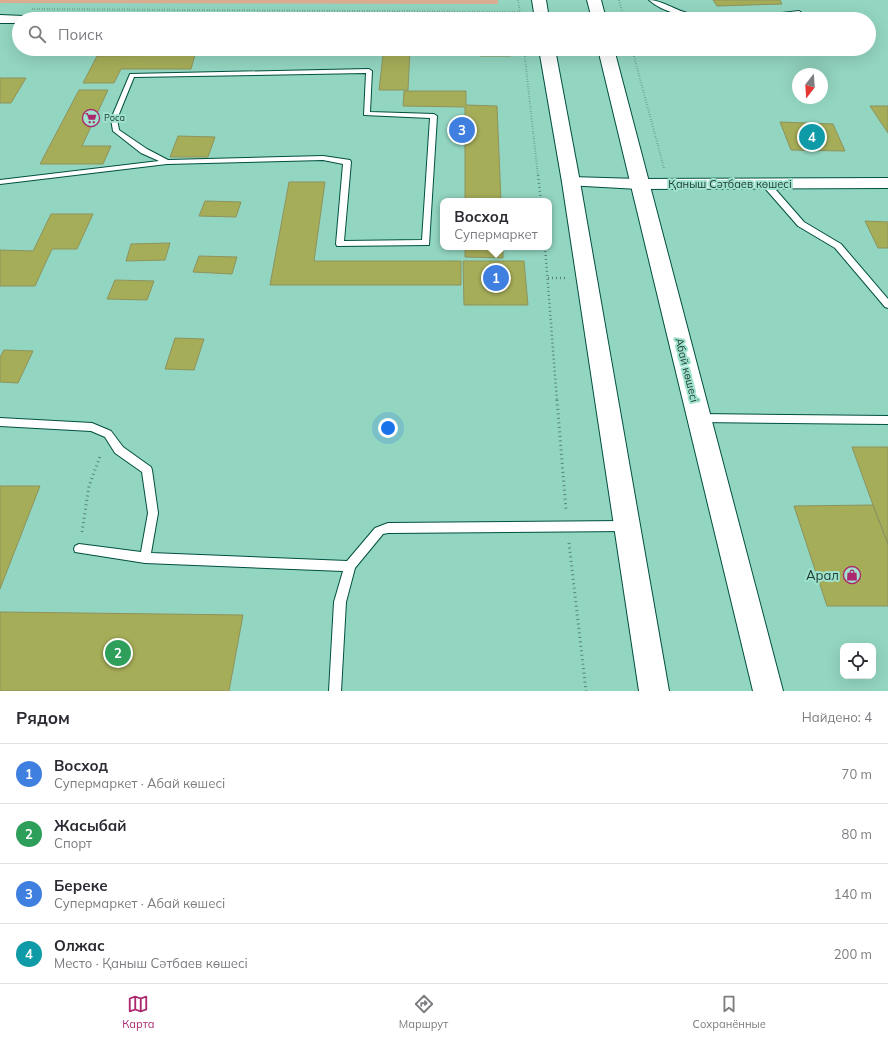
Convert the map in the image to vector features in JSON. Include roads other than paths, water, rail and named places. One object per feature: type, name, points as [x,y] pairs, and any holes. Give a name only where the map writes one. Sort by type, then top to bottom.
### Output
[{"type":"main road","points":[[539,0],[541,12]]},
{"type":"main road","points":[[594,0],[597,12]]},
{"type":"main road","points":[[0,19],[12,19]]},
{"type":"main road","points":[[548,56],[571,182],[654,691]]},
{"type":"main road","name":"Абай көшесі","points":[[608,56],[768,691]]},
{"type":"street","name":"Қаныш Сәтбаев көшесі","points":[[571,182],[639,184],[888,183]]},
{"type":"lane","points":[[652,0],[662,6],[678,12]]},
{"type":"lane","points":[[0,182],[167,162],[323,158],[347,162],[340,244],[426,243],[434,116],[366,114],[370,71],[132,76],[114,119],[116,131],[144,151],[167,162]]},
{"type":"lane","points":[[766,184],[801,224],[838,246],[888,305]]},
{"type":"lane","points":[[699,418],[888,420]]},
{"type":"lane","points":[[0,422],[92,427],[108,434],[119,450],[147,470],[152,512],[145,558]]},
{"type":"lane","points":[[336,691],[340,602],[350,566],[379,531],[388,528],[627,526]]},
{"type":"lane","points":[[79,549],[145,558],[350,566]]},
{"type":"place","name":"Роса","points":[[91,118]]},
{"type":"place","name":"Береке","points":[[462,130]]},
{"type":"place","name":"Олжас","points":[[812,137]]},
{"type":"place","name":"Восход","points":[[496,278]]},
{"type":"place","name":"Арал","points":[[852,575]]},
{"type":"place","name":"Жасыбай","points":[[118,653]]}]
